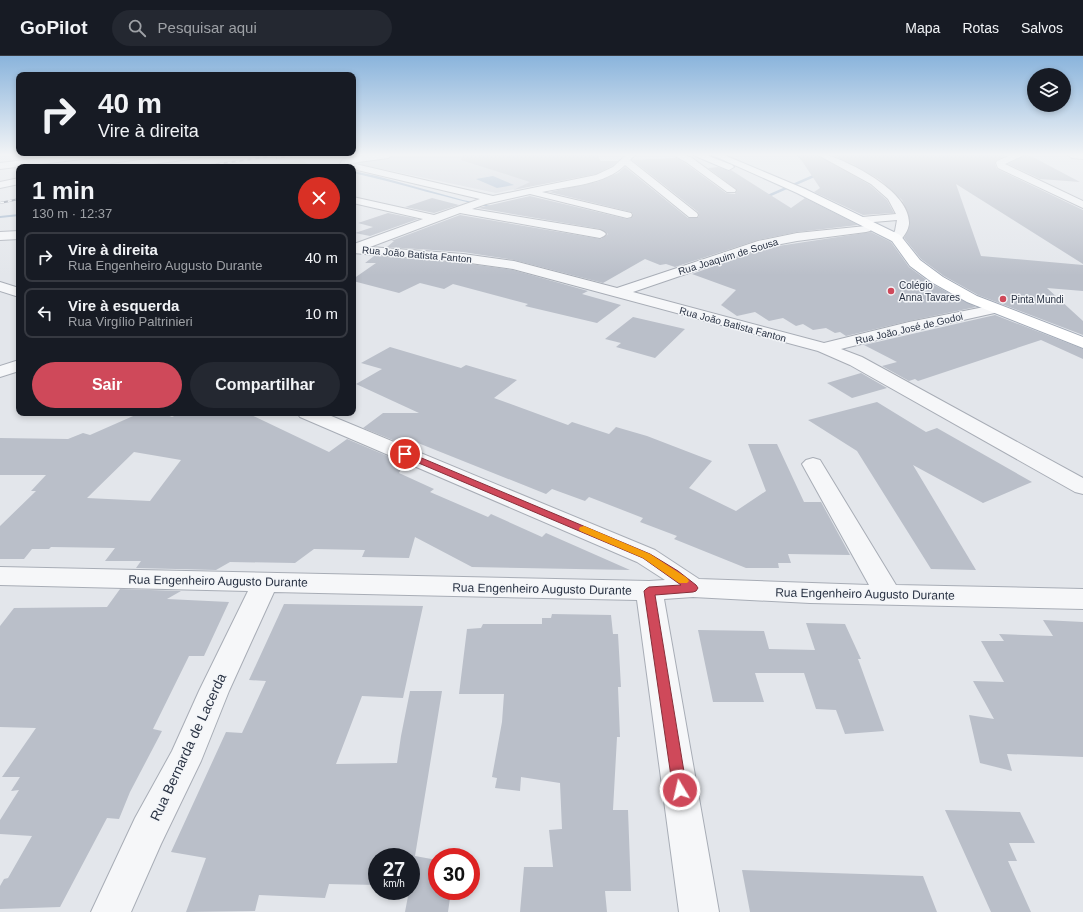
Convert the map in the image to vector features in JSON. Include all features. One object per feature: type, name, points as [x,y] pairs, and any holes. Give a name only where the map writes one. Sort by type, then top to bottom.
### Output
[{"type":"main road","points":[[802,195],[896,238],[915,263],[938,280],[972,299],[1083,343]]},
{"type":"main road","points":[[868,225],[904,250]]},
{"type":"street","points":[[467,195],[487,200]]},
{"type":"street","points":[[356,248],[458,209],[487,200],[511,195]]},
{"type":"street","points":[[544,195],[627,215]]},
{"type":"street","points":[[670,195],[693,215]]},
{"type":"street","points":[[889,195],[902,216],[904,224],[901,232],[896,238]]},
{"type":"street","points":[[1062,195],[1083,205]]},
{"type":"street","points":[[356,201],[433,218]]},
{"type":"street","points":[[458,209],[600,234]]},
{"type":"street","name":"Rua Joaquim de Sousa","points":[[617,293],[762,244],[868,225],[902,216]]},
{"type":"street","points":[[0,236],[16,235]]},
{"type":"street","name":"Rua João Batista Fanton","points":[[356,249],[493,261],[533,269],[824,348],[856,361],[1083,487]]},
{"type":"street","name":"Rua João José de Godoi","points":[[824,348],[908,327],[994,309]]},
{"type":"street","points":[[0,372],[16,366]]},
{"type":"street","points":[[314,416],[646,556],[693,588]]},
{"type":"street","points":[[813,464],[888,595]]},
{"type":"street","name":"Rua Engenheiro Augusto Durante","points":[[0,576],[649,591],[693,588],[888,595],[1083,599]]},
{"type":"street","name":"Rua Bernarda de Lacerda","points":[[111,912],[148,831],[184,761],[214,691],[266,582]]},
{"type":"street","points":[[649,591],[699,912]]},
{"type":"building","points":[[561,195],[660,195],[688,218],[697,218],[699,216],[698,212],[676,195],[770,195],[791,208],[805,198],[858,225],[797,232],[758,240],[675,267],[666,264],[660,265],[645,259],[603,283],[514,260],[463,252],[387,247],[394,241],[391,241],[460,215],[601,239],[608,234],[600,229],[478,208],[530,196],[627,219],[631,218],[633,214],[631,212]]},
{"type":"building","points":[[820,195],[881,195],[887,200],[894,213],[863,215]]},
{"type":"building","points":[[896,195],[960,195],[981,256],[1083,265],[1083,291],[1047,288],[1083,321],[1083,335],[978,295],[944,276],[921,259],[904,238],[910,224],[908,212],[902,200]]},
{"type":"building","points":[[973,195],[1051,195],[1083,210],[1083,264]]},
{"type":"building","points":[[432,198],[459,205],[434,213],[405,207]]},
{"type":"building","points":[[388,213],[418,219],[370,236],[356,233],[373,227],[358,223]]},
{"type":"building","points":[[871,232],[891,242],[909,267],[932,284],[976,307],[846,336],[840,332],[835,333],[826,328],[813,330],[803,324],[796,326],[783,318],[769,321],[755,312],[737,316],[721,305],[736,290],[692,274],[765,248]]},
{"type":"building","points":[[374,256],[463,263],[513,270],[588,291],[582,294],[621,305],[597,323],[525,306],[528,304],[453,284],[444,289],[420,283],[399,293],[356,282],[356,277],[376,263],[365,263]]},
{"type":"building","points":[[995,315],[1083,349],[1083,359],[1041,340],[918,381],[915,379],[909,381],[882,366],[897,362],[864,345]]},
{"type":"building","points":[[633,317],[685,329],[655,358],[616,347],[621,343],[605,339]]},
{"type":"building","points":[[390,347],[461,368],[466,365],[517,380],[494,398],[568,425],[572,422],[609,434],[616,427],[647,436],[712,461],[689,488],[736,511],[766,491],[748,444],[777,444],[804,502],[821,502],[850,555],[788,554],[791,563],[778,563],[779,568],[746,568],[674,539],[677,536],[640,522],[643,518],[589,497],[585,501],[552,489],[546,494],[413,441],[410,447],[363,428],[383,413],[419,413],[356,384],[382,369],[361,363]]},
{"type":"building","points":[[861,373],[887,388],[852,398],[827,383]]},
{"type":"building","points":[[877,402],[926,432],[937,428],[1032,482],[983,503],[913,465],[976,570],[931,569],[857,451],[808,420]]},
{"type":"building","points":[[133,416],[253,416],[329,452],[347,439],[404,463],[399,473],[434,489],[430,492],[488,517],[491,514],[542,537],[546,533],[630,570],[472,567],[415,537],[409,558],[362,557],[365,550],[314,549],[295,563],[230,562],[216,570],[136,568],[141,561],[105,561],[115,548],[51,547],[49,549],[32,549],[24,559],[0,559],[0,526],[36,491],[31,491],[46,475],[0,475],[0,438],[68,439],[83,433],[90,435]],"holes":[[[134,452],[181,460],[150,501],[87,498]]]},
{"type":"building","points":[[120,589],[181,591],[167,599],[229,602],[204,656],[189,656],[153,729],[162,731],[130,792],[119,819],[107,818],[60,907],[0,909],[0,886],[4,879],[8,878],[32,836],[0,834],[0,820],[19,790],[11,791],[20,777],[2,777],[36,728],[0,727],[0,626],[14,608],[107,607]]},
{"type":"building","points":[[284,604],[423,606],[403,698],[362,696],[336,764],[397,763],[410,691],[442,691],[416,848],[368,848],[368,885],[329,884],[325,898],[259,895],[255,911],[186,912],[206,858],[171,852],[226,732],[242,733],[266,681],[249,680]]},
{"type":"building","points":[[552,614],[611,615],[613,634],[618,634],[621,687],[618,687],[620,737],[617,737],[613,810],[628,810],[631,891],[605,891],[607,912],[520,912],[524,867],[553,867],[549,830],[562,829],[560,783],[521,777],[520,791],[495,788],[497,778],[492,777],[502,722],[504,694],[459,694],[467,629],[481,628],[483,624],[542,624],[542,618],[551,618]]},
{"type":"building","points":[[1043,620],[1083,622],[1083,757],[1007,754],[1012,771],[980,763],[969,715],[994,719],[973,681],[1004,682],[981,641],[1004,641],[999,634],[1053,636]]},
{"type":"building","points":[[806,623],[845,624],[861,659],[858,659],[884,731],[845,734],[836,710],[816,709],[804,673],[755,673],[764,702],[713,702],[698,630],[764,631],[769,649],[815,650]]},
{"type":"building","points":[[945,810],[1020,812],[1035,843],[1009,843],[1017,861],[1008,861],[1031,912],[991,912]]},
{"type":"building","points":[[420,857],[428,858],[428,900],[450,900],[448,912],[405,912],[407,900],[420,900]]},
{"type":"building","points":[[742,870],[923,876],[937,912],[750,912]]},
{"type":"waterway","points":[[441,195],[498,208]]},
{"type":"waterway","points":[[761,199],[770,195]]},
{"type":"waterway","points":[[0,217],[16,215]]},
{"type":"railway","points":[[0,203],[16,200]]},
{"type":"slow traffic","points":[[584,529],[646,556],[659,563],[683,581]]},
{"type":"place","name":"Colégio Anna Tavares","points":[[891,291]]},
{"type":"place","name":"Pinta Mundi","points":[[1003,299]]},
{"type":"route","points":[[405,454],[646,556],[659,563],[693,588],[649,591],[680,790]]}]
